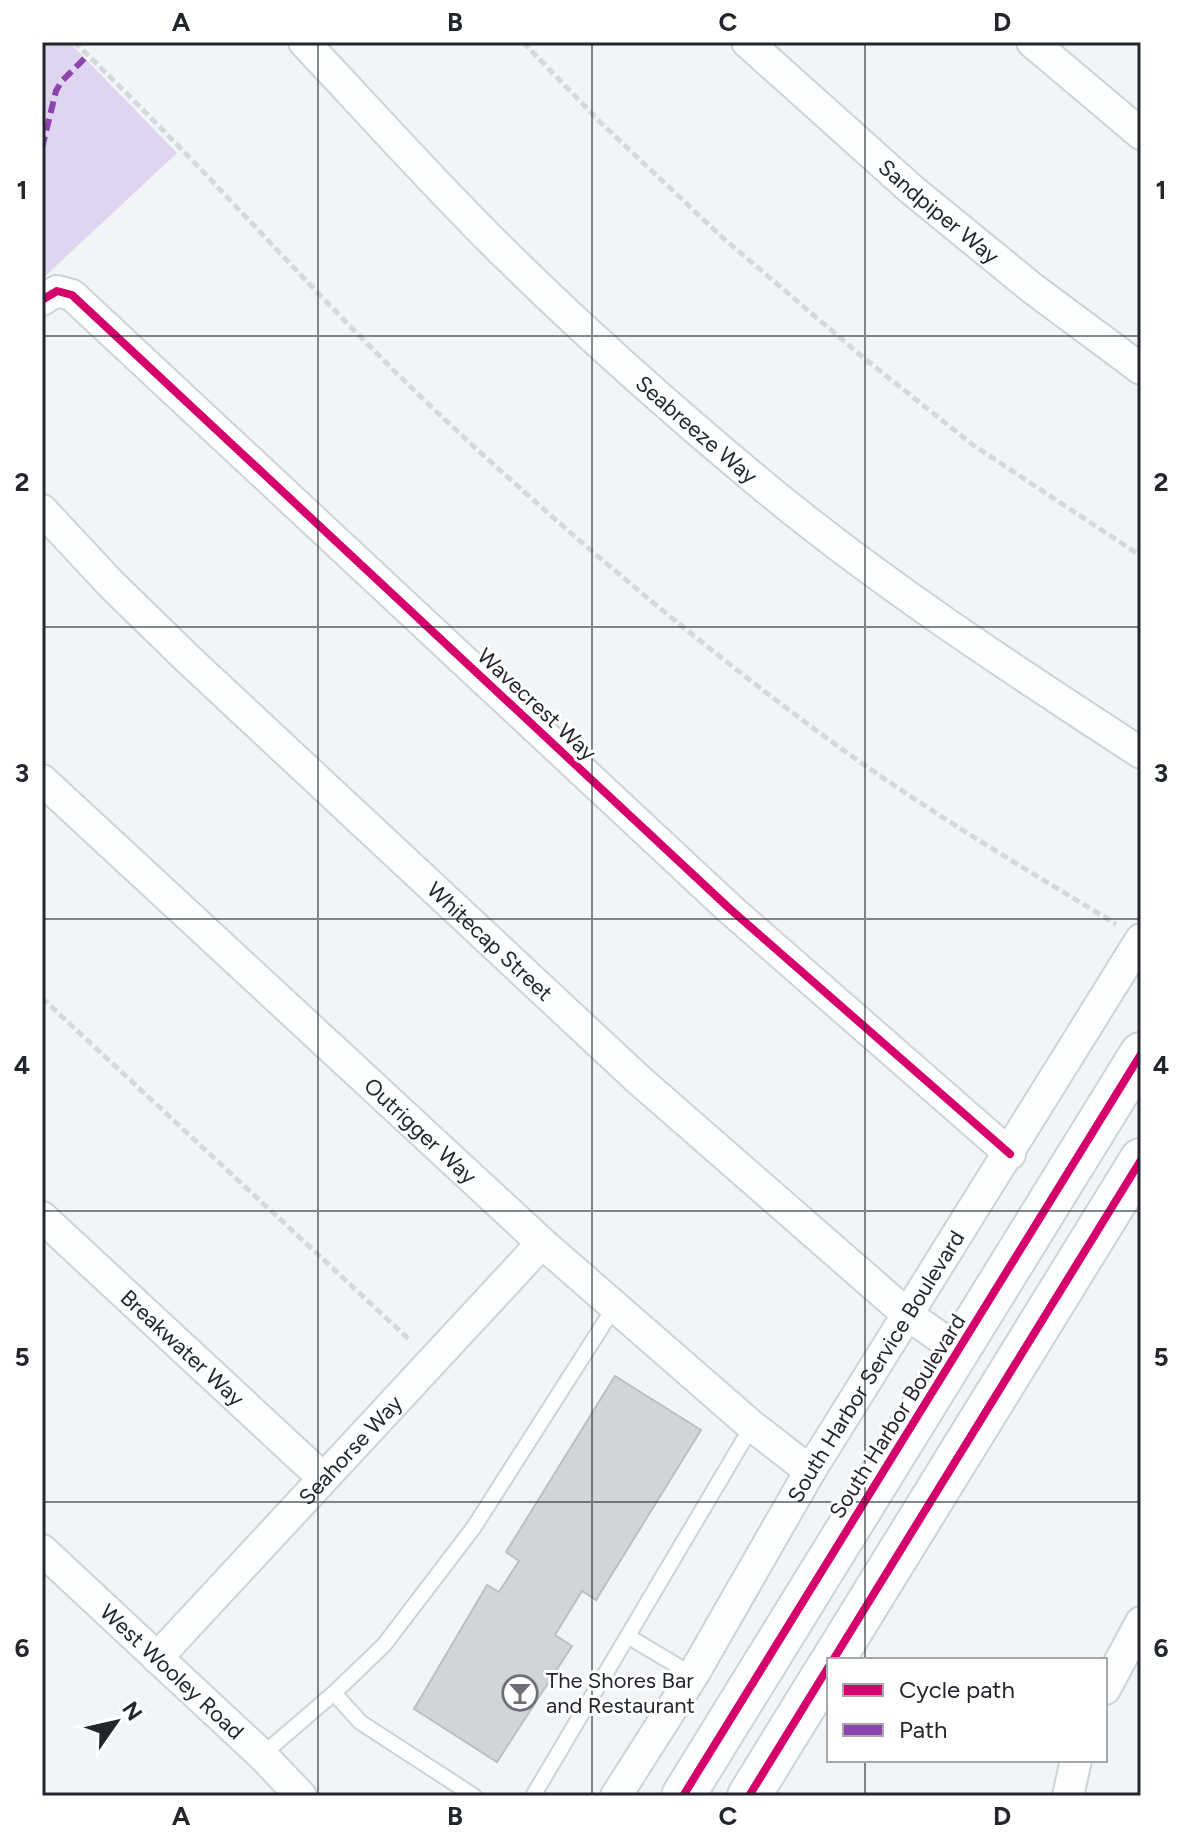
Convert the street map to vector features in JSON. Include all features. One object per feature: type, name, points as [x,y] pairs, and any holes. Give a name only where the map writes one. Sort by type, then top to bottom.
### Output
[{"type":"main road","name":"South Harbor Boulevard","points":[[683,1796],[1141,1054]]},
{"type":"main road","points":[[834,1658],[1141,1160]]},
{"type":"main road","points":[[749,1796],[827,1669]]},
{"type":"street","name":"Seabreeze Way","points":[[304,42],[491,240],[647,387],[758,481],[974,644],[1141,753]]},
{"type":"street","name":"Sandpiper Way","points":[[747,42],[912,190],[1032,288],[1141,369]]},
{"type":"street","points":[[1032,42],[1141,134]]},
{"type":"street","name":"Wavecrest Way","points":[[42,300],[57,291],[72,295],[730,909],[1010,1154]]},
{"type":"street","name":"Whitecap Street","points":[[42,510],[111,584],[189,660],[639,1080],[908,1315],[958,1350]]},
{"type":"street","name":"Outrigger Way","points":[[42,780],[542,1243],[752,1426],[810,1471]]},
{"type":"street","name":"South Harbor Service Boulevard","points":[[616,1796],[693,1675],[810,1471],[1141,939]]},
{"type":"street","name":"Breakwater Way","points":[[42,1217],[323,1478]]},
{"type":"street","name":"Seahorse Way","points":[[157,1658],[542,1243]]},
{"type":"street","name":"West Wooley Road","points":[[42,1550],[262,1755],[301,1796]]},
{"type":"street","points":[[1107,1685],[1141,1622]]},
{"type":"street","points":[[1068,1796],[1076,1762]]},
{"type":"lane","points":[[262,1755],[384,1645],[474,1527],[615,1305]]},
{"type":"lane","points":[[533,1796],[752,1426]]},
{"type":"lane","points":[[629,1637],[693,1675]]},
{"type":"lane","points":[[334,1693],[360,1722],[474,1796]]},
{"type":"path","points":[[74,42],[147,112],[318,293],[455,428],[593,550],[697,637],[833,742],[976,838],[1141,939]]},
{"type":"path","points":[[523,42],[602,124],[722,237],[865,359],[973,445],[1141,556]]},
{"type":"path","points":[[42,998],[432,1361]]},
{"type":"shaded area","points":[[42,42],[69,42],[177,153],[42,279]]},
{"type":"building","points":[[615,1376],[701,1430],[596,1600],[582,1591],[555,1635],[572,1646],[497,1762],[414,1709],[487,1585],[499,1592],[519,1561],[506,1552]]},
{"type":"marked path","points":[[42,148],[56,91],[88,55]]},
{"type":"cycle path","points":[[42,300],[57,291],[72,295],[730,909],[1010,1154]]},
{"type":"cycle path","points":[[683,1796],[1141,1054]]},
{"type":"cycle path","points":[[834,1658],[1141,1160]]},
{"type":"cycle path","points":[[749,1796],[827,1669]]},
{"type":"place","name":"The Shores Bar and Restaurant","points":[[520,1693]]}]
